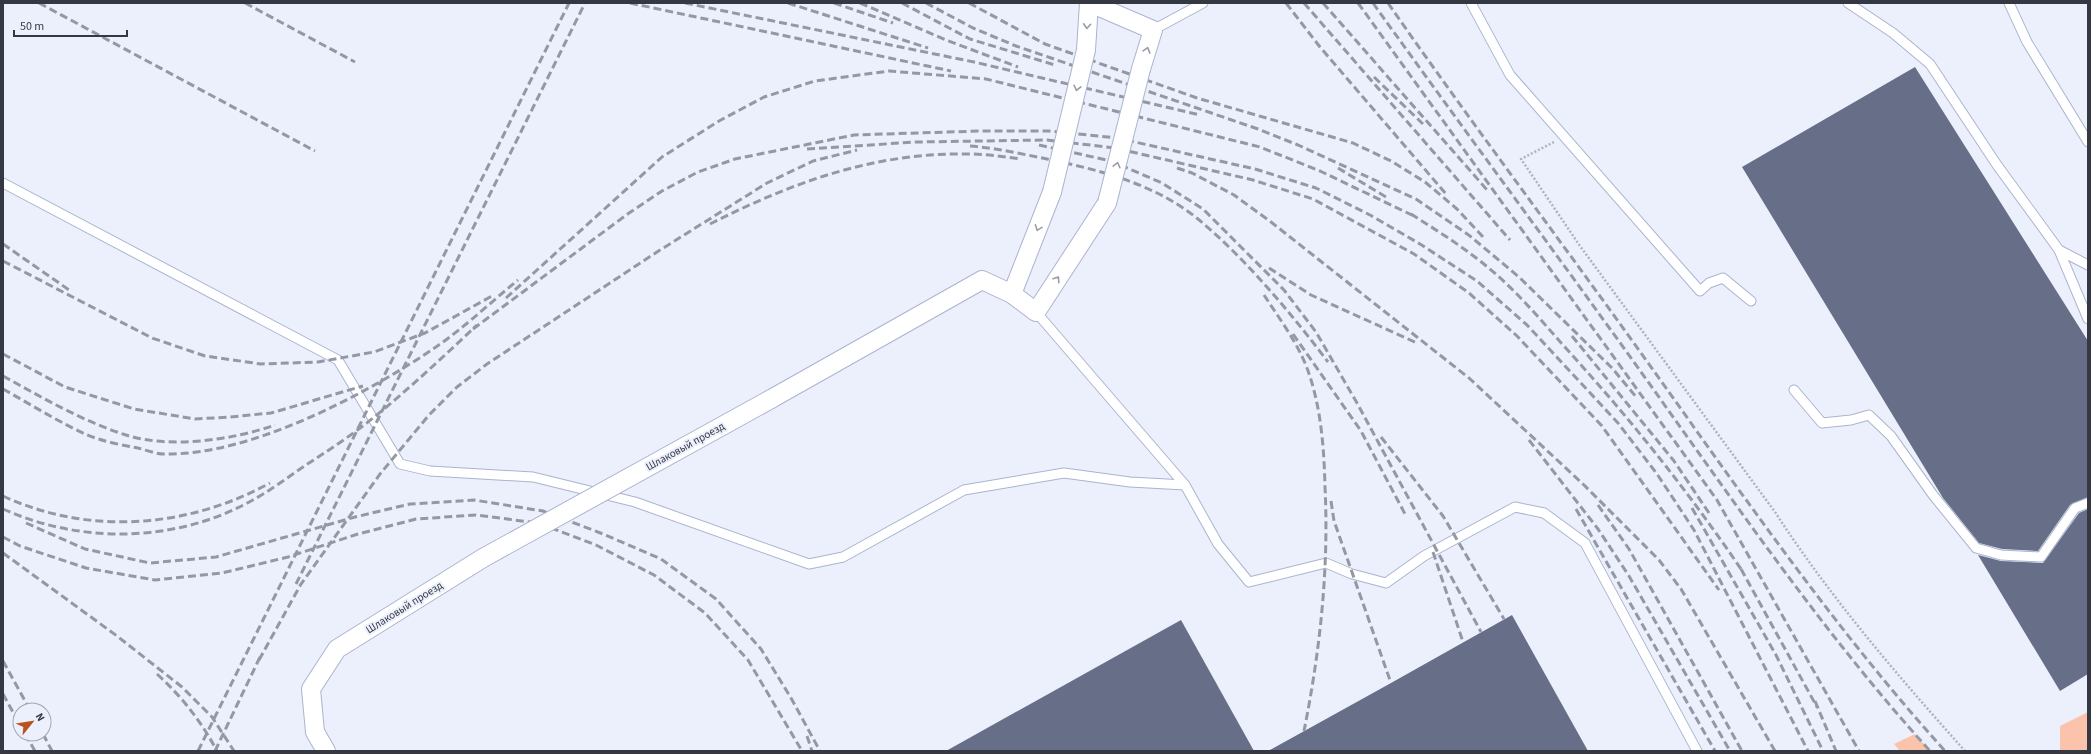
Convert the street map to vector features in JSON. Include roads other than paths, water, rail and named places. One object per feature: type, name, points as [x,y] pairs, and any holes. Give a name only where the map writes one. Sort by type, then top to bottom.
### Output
[{"type":"street","points":[[1012,294],[1052,192],[1086,50],[1089,3],[1153,30],[1141,69],[1107,203],[1036,312]]},
{"type":"street","name":"Шлаковый проезд","points":[[326,751],[315,732],[311,689],[337,649],[483,558],[771,399],[982,280],[1012,294],[1036,312]]},
{"type":"lane","points":[[1153,30],[1203,3]]},
{"type":"lane","points":[[1472,3],[1510,75],[1700,291],[1709,283],[1723,278],[1751,301]]},
{"type":"lane","points":[[1848,3],[1893,33],[1930,64],[1997,166],[2059,250],[2088,319]]},
{"type":"lane","points":[[2009,3],[2027,42],[2088,142]]},
{"type":"lane","points":[[3,183],[338,360],[400,464],[430,471],[533,477],[635,502],[809,564],[843,557],[964,490],[1064,473],[1130,482],[1185,484]]},
{"type":"lane","points":[[2059,250],[2088,265]]},
{"type":"lane","points":[[1036,312],[1185,484],[1218,544],[1249,582],[1326,563],[1352,574],[1386,583],[1424,556],[1515,507],[1544,512],[1585,543],[1697,751]]},
{"type":"lane","points":[[1794,390],[1822,423],[1851,420],[1869,415],[1891,436],[1933,495],[1976,548],[2001,555],[2041,557],[2075,508],[2088,503]]},
{"type":"railway","points":[[39,3],[315,151]]},
{"type":"railway","points":[[245,3],[355,62]]},
{"type":"railway","points":[[198,751],[569,3]]},
{"type":"railway","points":[[296,584],[585,3]]},
{"type":"railway","points":[[630,3],[951,71]]},
{"type":"railway","points":[[685,3],[974,62],[1200,115]]},
{"type":"railway","points":[[788,3],[928,48]]},
{"type":"railway","points":[[834,3],[893,23]]},
{"type":"railway","points":[[860,3],[946,40],[1018,67]]},
{"type":"railway","points":[[902,3],[970,39],[1055,65]]},
{"type":"railway","points":[[926,3],[973,28],[1016,46],[1258,129],[1298,145],[1416,199],[1470,236],[1519,277],[1612,368],[1637,398]]},
{"type":"railway","points":[[969,3],[1045,44],[1197,98],[1353,143],[1391,161],[1425,182],[1457,209],[1484,238]]},
{"type":"railway","points":[[1286,3],[1320,47],[1446,194]]},
{"type":"railway","points":[[1304,3],[1510,240]]},
{"type":"railway","points":[[1323,3],[1488,191]]},
{"type":"railway","points":[[1358,3],[1717,500],[1859,751]]},
{"type":"railway","points":[[1373,3],[1748,522],[1854,662],[1930,751]]},
{"type":"railway","points":[[1388,3],[1790,560],[1865,657],[1945,751]]},
{"type":"railway","points":[[506,298],[662,157],[719,121],[764,97],[815,81],[889,71],[986,79],[1260,147],[1320,171],[1414,216]]},
{"type":"railway","points":[[1374,77],[1423,124]]},
{"type":"railway","points":[[473,329],[629,213],[662,191],[698,172],[735,159],[854,135],[981,131],[1049,131],[1117,138],[1255,169],[1316,188],[1370,215],[1420,244],[1477,281],[1527,325],[1618,423],[1657,474],[1694,530],[1808,751]]},
{"type":"railway","points":[[807,149],[916,142],[1047,140],[1115,148],[1253,180],[1313,199],[1414,254],[1469,293],[1517,336],[1602,426],[1719,590]]},
{"type":"railway","points":[[1039,145],[1111,161],[1162,183],[1203,209],[1284,290],[1316,332],[1357,403],[1481,632]]},
{"type":"railway","points":[[970,146],[1028,155],[1087,168],[1126,180],[1164,196],[1198,219],[1216,234],[1250,268],[1299,324],[1328,362]]},
{"type":"railway","points":[[259,660],[301,584],[380,474],[429,415],[457,387],[487,364],[657,252],[767,183],[813,161],[857,150]]},
{"type":"railway","points":[[710,224],[772,195],[836,172],[868,164],[901,158],[935,155],[976,154],[1021,159]]},
{"type":"railway","points":[[1177,168],[1192,173],[1234,195],[1271,222],[1469,378],[1584,485],[1659,560],[1681,589],[1775,751]]},
{"type":"railway","points":[[1338,168],[1386,197]]},
{"type":"railway","points":[[1411,214],[1449,238],[1476,258],[1506,283],[1526,304],[1611,399],[1657,455],[1743,572]]},
{"type":"railway","points":[[3,244],[72,292]]},
{"type":"railway","points":[[3,261],[152,338],[205,356],[261,364],[318,362],[374,352],[425,333],[492,296]]},
{"type":"railway","points":[[1269,268],[1311,295],[1417,343]]},
{"type":"railway","points":[[3,389],[54,418],[91,436],[154,453],[164,454],[198,452],[233,445],[306,419],[376,384],[447,339],[518,280]]},
{"type":"railway","points":[[1264,295],[1282,321],[1303,358],[1316,397],[1323,442],[1326,548],[1322,610],[1315,671],[1304,731]]},
{"type":"railway","points":[[3,509],[33,520],[64,528],[96,533],[128,534],[160,531],[191,525],[222,515],[265,493],[357,430],[413,384],[477,325]]},
{"type":"railway","points":[[1293,334],[1361,431],[1405,514]]},
{"type":"railway","points":[[1572,336],[1674,461],[1711,516]]},
{"type":"railway","points":[[3,354],[65,387],[134,409],[195,419],[271,413],[363,386]]},
{"type":"railway","points":[[3,376],[78,416],[126,435],[143,439],[181,442],[201,441],[240,435],[275,425]]},
{"type":"railway","points":[[1381,437],[1443,516],[1504,619]]},
{"type":"railway","points":[[1529,440],[1598,529],[1629,576],[1730,751]]},
{"type":"railway","points":[[3,496],[36,509],[69,517],[104,521],[138,521],[172,517],[206,510],[239,498],[270,483]]},
{"type":"railway","points":[[26,523],[85,549],[150,563],[216,557],[355,517],[410,504],[474,500],[543,511],[603,534],[661,559],[716,599],[761,649],[791,698],[820,751]]},
{"type":"railway","points":[[1331,501],[1334,521],[1391,683]]},
{"type":"railway","points":[[1598,505],[1629,549],[1742,751]]},
{"type":"railway","points":[[1692,508],[1776,655],[1823,751]]},
{"type":"railway","points":[[1576,509],[1715,751]]},
{"type":"railway","points":[[3,537],[20,546],[86,568],[155,580],[222,573],[288,557],[358,534],[416,519],[476,515],[538,523],[596,545],[654,575],[705,613],[748,660],[802,751]]},
{"type":"railway","points":[[1433,552],[1463,642]]},
{"type":"railway","points":[[3,553],[117,636],[182,687],[212,717],[234,751]]},
{"type":"railway","points":[[1741,569],[1817,707]]},
{"type":"railway","points":[[215,751],[261,655]]},
{"type":"railway","points":[[3,661],[26,702]]},
{"type":"railway","points":[[157,674],[190,710],[217,751]]},
{"type":"railway","points":[[3,694],[12,710]]},
{"type":"railway","points":[[1815,701],[1836,751]]},
{"type":"railway","points":[[807,736],[812,751]]},
{"type":"railway","points":[[30,742],[35,751]]},
{"type":"railway","points":[[47,742],[52,751]]}]
